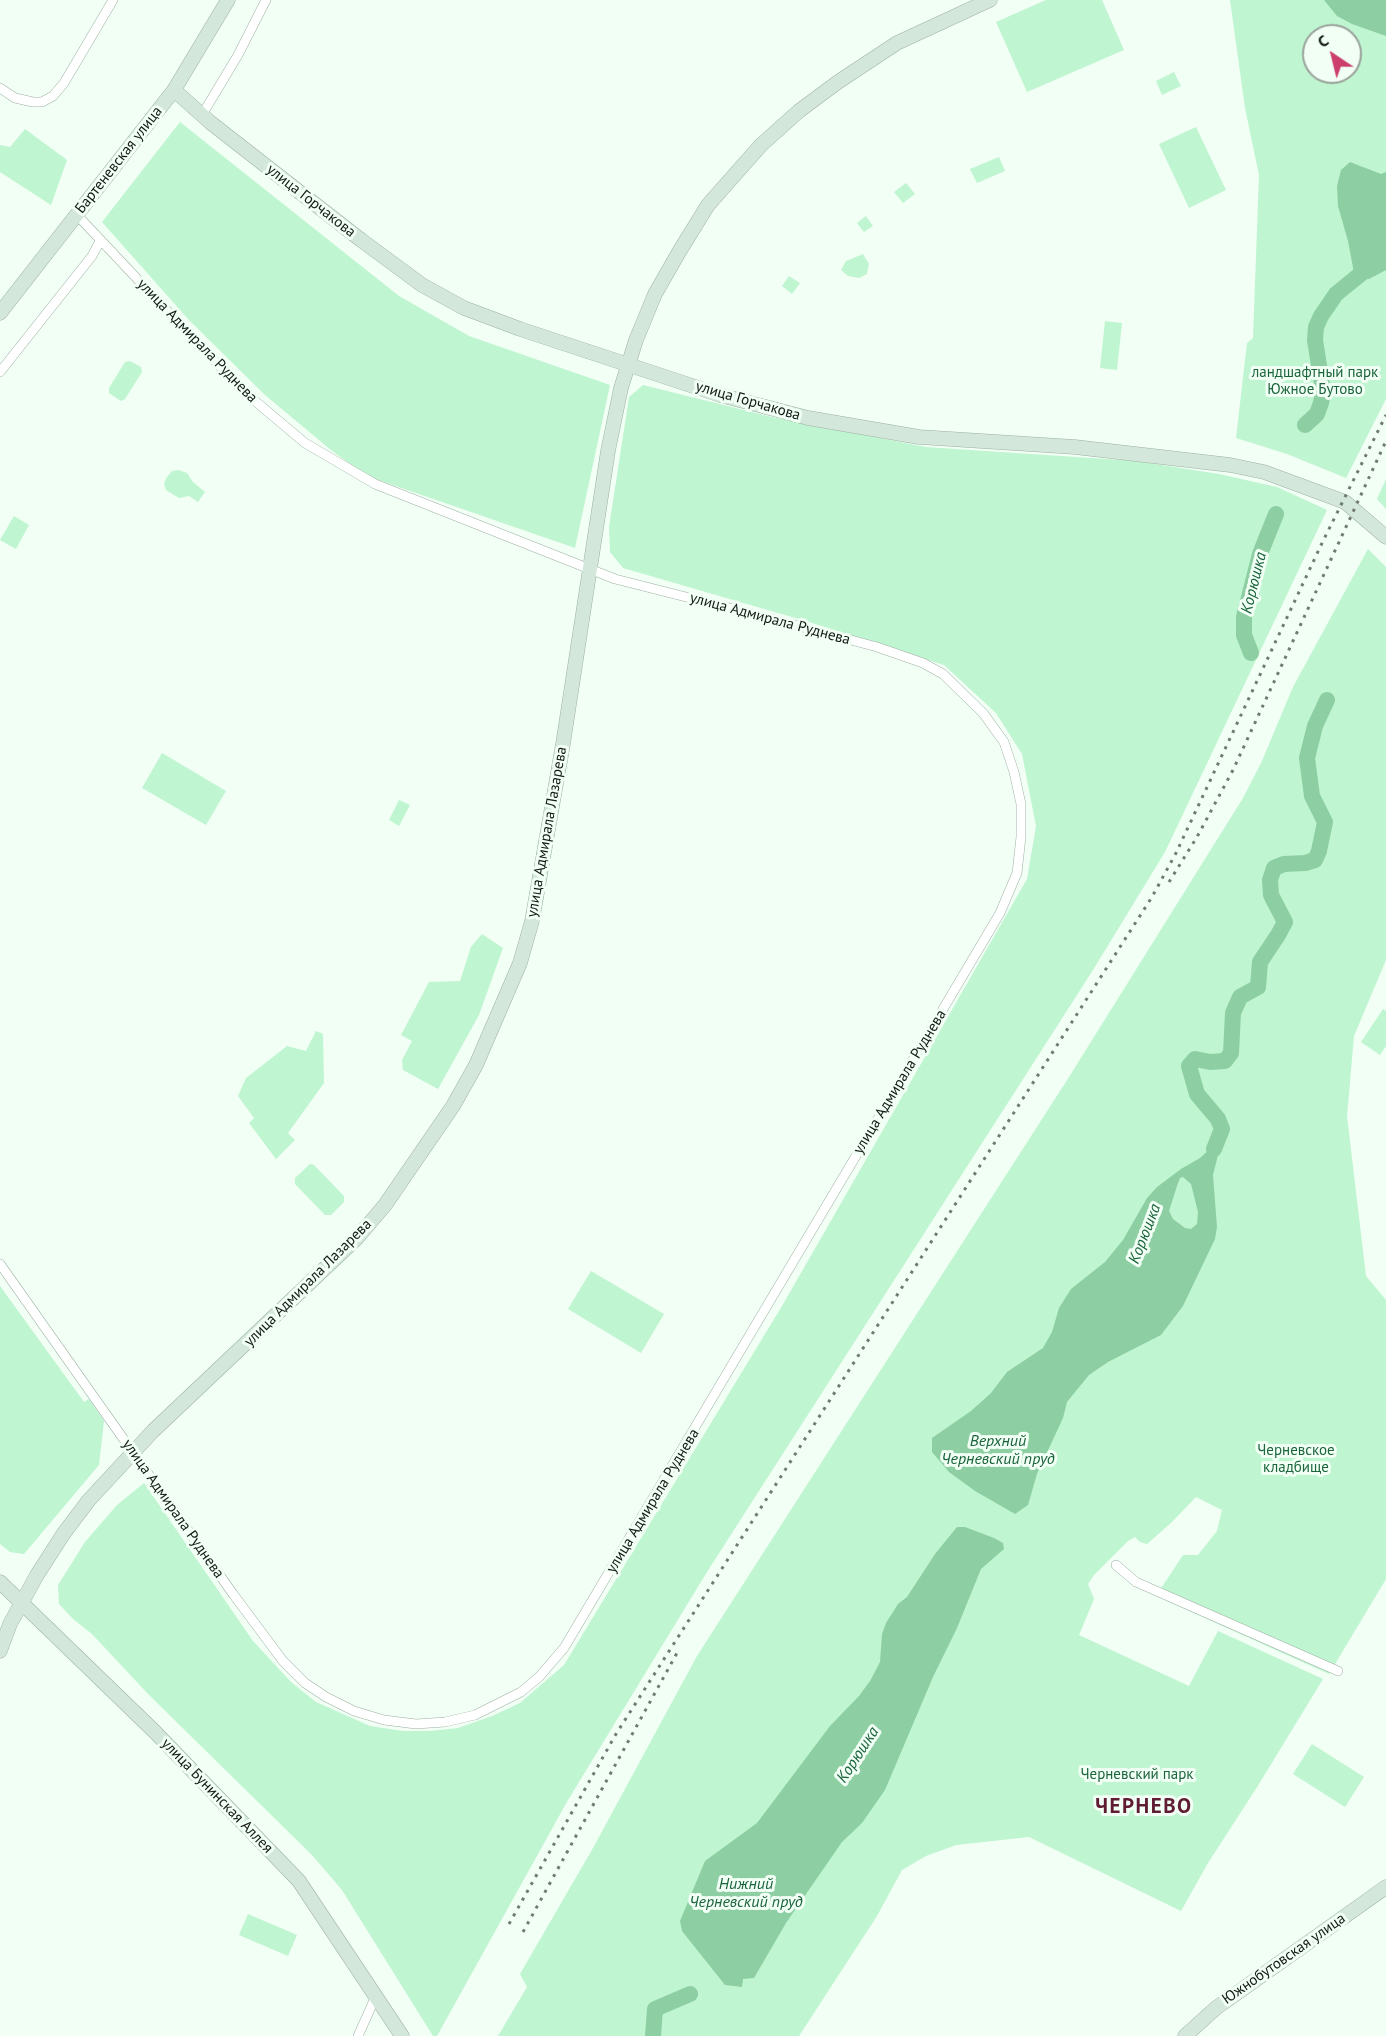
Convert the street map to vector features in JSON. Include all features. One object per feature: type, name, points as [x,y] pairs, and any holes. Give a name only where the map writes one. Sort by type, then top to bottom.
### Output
[{"type":"street","points":[[0,88],[15,98],[33,102],[42,102],[53,96],[64,83],[113,0]]},
{"type":"street","name":"Бартеневская улица","points":[[0,313],[174,90],[227,0]]},
{"type":"street","points":[[202,116],[238,55],[266,0]]},
{"type":"street","name":"улица Адмирала Лазарева","points":[[0,1651],[10,1624],[36,1575],[89,1500],[153,1431],[357,1238],[392,1196],[453,1106],[476,1065],[520,963],[532,921],[550,826],[608,451],[621,388],[655,294],[679,252],[708,205],[761,145],[798,111],[897,43],[990,0]]},
{"type":"street","name":"улица Горчакова","points":[[174,90],[202,116],[361,240],[446,299],[520,329],[762,407],[853,427],[919,437],[1086,448],[1230,465],[1264,472],[1345,502],[1386,537]]},
{"type":"street","name":"улица Адмирала Руднева","points":[[0,1264],[233,1594],[283,1661],[304,1683],[354,1711],[384,1720],[416,1724],[445,1722],[475,1715],[521,1692],[539,1677],[564,1648],[587,1612],[1000,913],[1017,873],[1021,837],[1021,804],[1004,742],[983,713],[940,672],[923,663],[877,647],[615,579],[375,484],[305,443],[242,390],[77,216]]},
{"type":"street","points":[[0,372],[92,256],[100,241]]},
{"type":"street","points":[[1116,1565],[1136,1582],[1338,1671]]},
{"type":"street","name":"улица Бунинская Аллея","points":[[0,1582],[155,1732],[299,1881],[402,2036]]},
{"type":"street","name":"Южнобутовская улица","points":[[1185,2036],[1216,2008],[1386,1887]]},
{"type":"street","points":[[358,2036],[376,1996]]},
{"type":"green space","points":[[1046,0],[1102,0],[1124,50],[1027,92],[996,22]]},
{"type":"green space","name":"ландшафтный парк Южное Бутово","points":[[1230,0],[1386,0],[1386,399],[1346,478],[1287,454],[1236,438],[1247,343],[1253,338],[1259,175],[1245,108]]},
{"type":"green space","points":[[1174,72],[1181,86],[1162,95],[1156,81]]},
{"type":"green space","points":[[180,122],[399,296],[469,336],[610,385],[575,548],[367,476],[331,450],[265,395],[188,319],[102,222]]},
{"type":"green space","points":[[1196,127],[1226,190],[1189,208],[1159,144]]},
{"type":"green space","points":[[25,129],[67,160],[51,205],[0,172],[0,145],[10,147]]},
{"type":"green space","points":[[999,157],[1005,171],[977,183],[970,169]]},
{"type":"green space","points":[[906,183],[915,194],[903,203],[894,192]]},
{"type":"green space","points":[[866,216],[873,226],[864,232],[857,223]]},
{"type":"green space","points":[[863,254],[869,264],[867,274],[859,278],[848,276],[841,270],[846,261]]},
{"type":"green space","points":[[789,276],[800,283],[792,294],[782,286]]},
{"type":"green space","points":[[1105,321],[1122,323],[1117,370],[1100,368]]},
{"type":"green space","points":[[130,361],[141,367],[142,372],[125,399],[121,401],[109,393],[109,388],[125,362]]},
{"type":"green space","points":[[643,385],[772,417],[926,447],[1136,461],[1219,474],[1277,487],[1327,510],[1165,852],[1093,970],[707,1572],[568,1800],[437,2036],[433,2036],[342,1890],[312,1855],[149,1695],[92,1634],[59,1604],[58,1585],[85,1542],[117,1505],[144,1483],[253,1641],[291,1682],[316,1702],[370,1726],[403,1731],[458,1728],[520,1703],[564,1665],[782,1306],[1027,879],[1036,826],[1022,754],[996,713],[944,665],[809,622],[623,568],[610,552],[609,527],[629,397]]},
{"type":"green space","points":[[179,470],[187,473],[193,482],[205,492],[198,502],[189,496],[179,498],[166,490],[164,483],[167,477],[172,471]]},
{"type":"green space","points":[[1386,479],[1386,509],[1377,499]]},
{"type":"green space","points":[[14,516],[29,525],[16,549],[0,540]]},
{"type":"green space","points":[[1368,549],[1386,567],[1386,960],[1354,1036],[1347,1116],[1366,1276],[1386,1300],[1386,1579],[1329,1674],[1156,1596],[1183,1555],[1198,1555],[1217,1531],[1222,1510],[1196,1497],[1147,1544],[1135,1537],[1128,1541],[1088,1584],[1094,1599],[1079,1635],[1189,1686],[1218,1631],[1323,1679],[1208,1863],[1181,1911],[1029,1837],[956,1845],[926,1856],[902,1870],[877,1916],[799,2036],[498,2036],[527,1987],[520,1974],[593,1848],[697,1656],[1069,1077],[1243,798],[1262,761],[1293,687]]},
{"type":"green space","points":[[162,753],[226,791],[206,825],[142,788]]},
{"type":"green space","points":[[399,800],[410,805],[399,826],[389,820]]},
{"type":"green space","points":[[482,934],[503,948],[479,1015],[438,1089],[403,1070],[402,1060],[412,1041],[401,1035],[429,982],[460,981],[471,947]]},
{"type":"green space","points":[[1383,1009],[1386,1011],[1386,1046],[1380,1055],[1361,1042]]},
{"type":"green space","points":[[316,1031],[323,1034],[324,1083],[288,1133],[295,1140],[276,1159],[249,1123],[254,1118],[238,1096],[246,1078],[287,1046],[306,1051]]},
{"type":"green space","points":[[310,1164],[314,1165],[344,1196],[344,1202],[331,1215],[325,1215],[295,1184],[295,1178]]},
{"type":"green space","points":[[591,1271],[664,1314],[641,1353],[568,1309]]},
{"type":"green space","points":[[0,1286],[84,1402],[89,1399],[104,1421],[99,1465],[24,1554],[10,1552],[0,1544]]},
{"type":"green space","points":[[1312,1744],[1364,1777],[1345,1807],[1293,1774]]},
{"type":"green space","points":[[248,1914],[297,1935],[288,1956],[239,1935]]},
{"type":"water","points":[[1324,0],[1386,0],[1386,36],[1362,28],[1362,24],[1352,24],[1337,16]]},
{"type":"water","points":[[1350,162],[1381,174],[1386,172],[1386,270],[1369,279],[1355,278],[1338,206],[1337,186],[1341,170]]},
{"type":"water","name":"Верхний Черневский пруд","points":[[1222,1129],[1224,1131],[1213,1175],[1217,1227],[1215,1239],[1183,1306],[1161,1335],[1108,1362],[1089,1375],[1067,1402],[1063,1418],[1037,1474],[1028,1505],[1015,1514],[975,1491],[949,1472],[932,1452],[932,1438],[971,1411],[991,1393],[1007,1372],[1043,1348],[1052,1332],[1059,1308],[1071,1289],[1105,1262],[1123,1240],[1147,1198],[1157,1187],[1200,1158],[1212,1147]],"holes":[[[1183,1177],[1191,1184],[1198,1212],[1197,1224],[1191,1229],[1185,1228],[1173,1219],[1169,1211],[1180,1178]]]},
{"type":"water","name":"Нижний Черневский пруд","points":[[957,1527],[965,1527],[994,1538],[1003,1543],[1004,1549],[981,1569],[885,1790],[862,1823],[842,1842],[786,1923],[754,1978],[743,1979],[742,1987],[725,1985],[682,1931],[680,1921],[705,1861],[757,1823],[830,1726],[859,1696],[880,1662],[882,1634],[886,1623]]},
{"type":"waterway","name":"Корюшка","points":[[1305,425],[1317,414],[1323,391],[1315,340],[1316,327],[1336,294],[1373,264]]},
{"type":"waterway","name":"Корюшка","points":[[1251,653],[1244,635],[1244,617],[1260,554],[1276,514]]},
{"type":"waterway","name":"Корюшка","points":[[1214,1149],[1222,1129],[1218,1119],[1197,1094],[1189,1066],[1195,1059],[1210,1062],[1225,1061],[1231,1053],[1233,1013],[1240,997],[1258,987],[1260,962],[1285,922],[1271,895],[1270,880],[1274,868],[1284,864],[1315,860],[1319,851],[1325,822],[1312,796],[1307,758],[1315,726],[1327,700]]},
{"type":"waterway","name":"Корюшка","points":[[653,2036],[655,2009],[690,1994]]},
{"type":"railway","points":[[509,1924],[616,1734],[1152,897],[1176,853],[1323,541],[1386,415]]},
{"type":"railway","points":[[1169,882],[1197,837],[1233,770],[1386,441]]},
{"type":"railway","points":[[523,1932],[677,1653]]},
{"type":"district","name":"ЧЕРНЕВО","points":[[1144,1807]]},
{"type":"park label","name":"Черневское кладбище","points":[[1296,1460]]},
{"type":"park label","name":"Черневский парк","points":[[1137,1775]]}]
